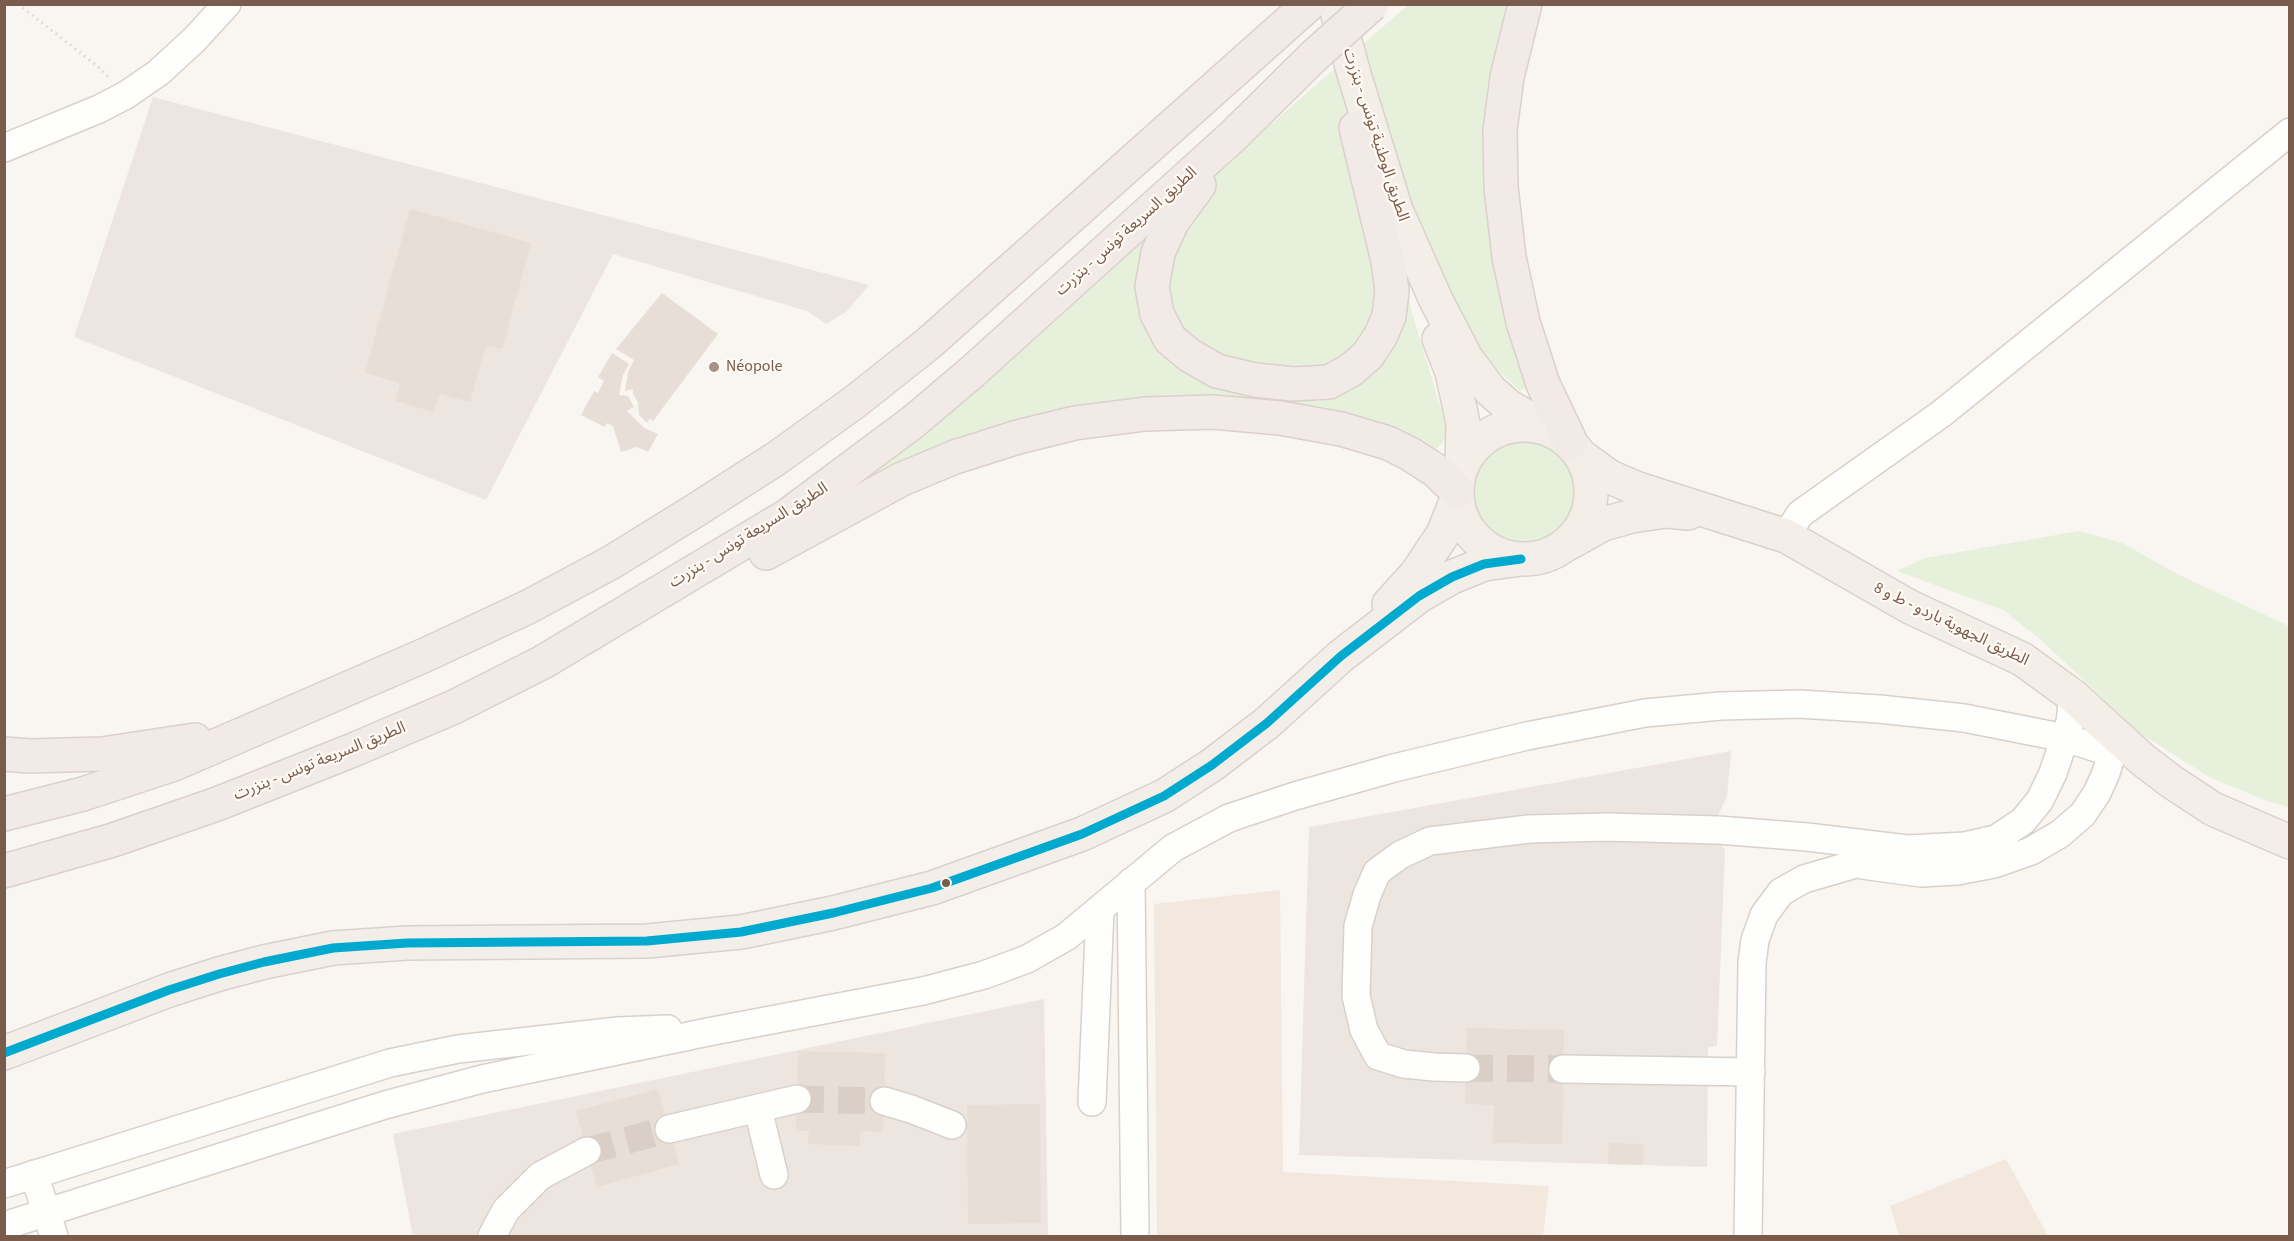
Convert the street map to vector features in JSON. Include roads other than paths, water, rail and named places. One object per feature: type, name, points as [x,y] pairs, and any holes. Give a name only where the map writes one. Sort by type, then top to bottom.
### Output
[{"type":"highway","name":"الطريق السريعة تونس - بنزرت","points":[[4,871],[113,840],[218,804],[454,707],[543,662],[787,516],[914,422],[980,365],[1233,136],[1314,56],[1372,4]]},
{"type":"highway","points":[[1525,4],[1507,76],[1500,130],[1500,187],[1509,257],[1523,322],[1543,384],[1567,443]]},
{"type":"highway","points":[[4,814],[83,794],[174,764],[250,729],[425,655],[528,607],[612,562],[777,458],[856,401],[929,343],[1308,5]]},
{"type":"highway","points":[[1233,136],[1172,222],[1158,253],[1152,286],[1157,314],[1170,339],[1189,355],[1217,371],[1255,380],[1293,384],[1329,382],[1351,370],[1368,355],[1381,335],[1389,316],[1392,291],[1388,261],[1356,128]]},
{"type":"highway","points":[[543,662],[703,587],[902,479],[966,453],[1075,423],[1145,414],[1213,412],[1291,420],[1341,429],[1388,443],[1459,486]]},
{"type":"highway","points":[[4,754],[30,756],[102,754],[170,745],[250,729]]},
{"type":"main road","name":"الطريق الوطنية تونس - بنزرت","points":[[1320,4],[1384,216],[1452,372],[1462,423],[1459,486],[1462,517],[1472,534],[1485,547],[1502,556],[1521,559]]},
{"type":"main road","name":"الطريق الوطنية تونس - بنزرت","points":[[4,1053],[159,994],[219,974],[333,948],[407,943],[647,941],[741,932],[832,913],[933,888],[1082,834],[1164,796],[1212,765],[1267,723],[1341,656],[1419,596],[1452,577],[1484,564],[1537,558],[1552,553],[1566,544],[1580,530],[1588,512],[1592,493],[1589,474],[1567,443],[1508,406],[1490,390],[1466,358],[1435,298],[1396,210],[1335,4]]},
{"type":"main road","name":"الطريق الوطنية تونس - بنزرت","points":[[1341,656],[1417,573],[1443,534],[1473,448],[1488,435],[1507,427],[1528,424],[1567,443]]},
{"type":"main road","name":"الطريق الجهوية باردو - ط و 8","points":[[1567,443],[1610,477],[1786,536],[1902,603],[2022,659],[2073,696],[2115,745],[2213,809],[2289,842]]},
{"type":"main road","name":"الطريق الجهوية باردو - ط و 8","points":[[1566,544],[1603,524],[1632,516],[1666,511],[1716,514]]},
{"type":"street","points":[[4,148],[99,109],[126,95],[158,73],[195,39],[227,4]]},
{"type":"street","points":[[1786,536],[1800,514],[1941,414],[2289,132]]},
{"type":"street","points":[[1466,1068],[1404,1064],[1378,1056],[1364,1030],[1356,996],[1358,926],[1366,895],[1377,872],[1400,855],[1430,841],[1529,829],[1607,827],[1718,830],[1807,837],[1907,849],[1965,846],[1996,839],[2023,821],[2040,800],[2053,773],[2065,738],[2073,696]]},
{"type":"street","points":[[708,1032],[659,1029],[618,1031],[458,1049],[390,1063],[6,1183],[17,1228],[50,1225],[401,1101],[482,1079],[708,1032],[923,992],[984,975],[1027,959],[1066,937],[1173,848],[1220,823],[1295,795],[1527,736],[1645,713],[1721,706],[1798,704],[1879,709],[1964,718],[2065,738],[2115,745],[2097,793],[2083,814],[2060,834],[2031,851],[1994,864],[1957,871],[1921,873],[1855,864]]},
{"type":"street","points":[[1748,1236],[1752,963],[1755,940],[1764,915],[1781,892],[1804,879],[1907,849]]},
{"type":"street","points":[[1131,882],[1135,1236]]},
{"type":"street","points":[[1092,1102],[1100,910]]},
{"type":"street","points":[[390,1063],[401,1101]]},
{"type":"street","points":[[1563,1069],[1750,1072]]},
{"type":"street","points":[[669,1129],[796,1100]]},
{"type":"street","points":[[884,1101],[952,1125]]},
{"type":"street","points":[[758,1109],[774,1174]]},
{"type":"street","points":[[492,1236],[506,1210],[540,1176],[587,1150]]},
{"type":"street","points":[[33,1174],[50,1225]]},
{"type":"tunnel","points":[[1466,1068],[1563,1069]]},
{"type":"tunnel","points":[[797,1099],[884,1101]]},
{"type":"tunnel","points":[[587,1151],[669,1129]]},
{"type":"place","name":"Néopole","points":[[714,367]]}]
